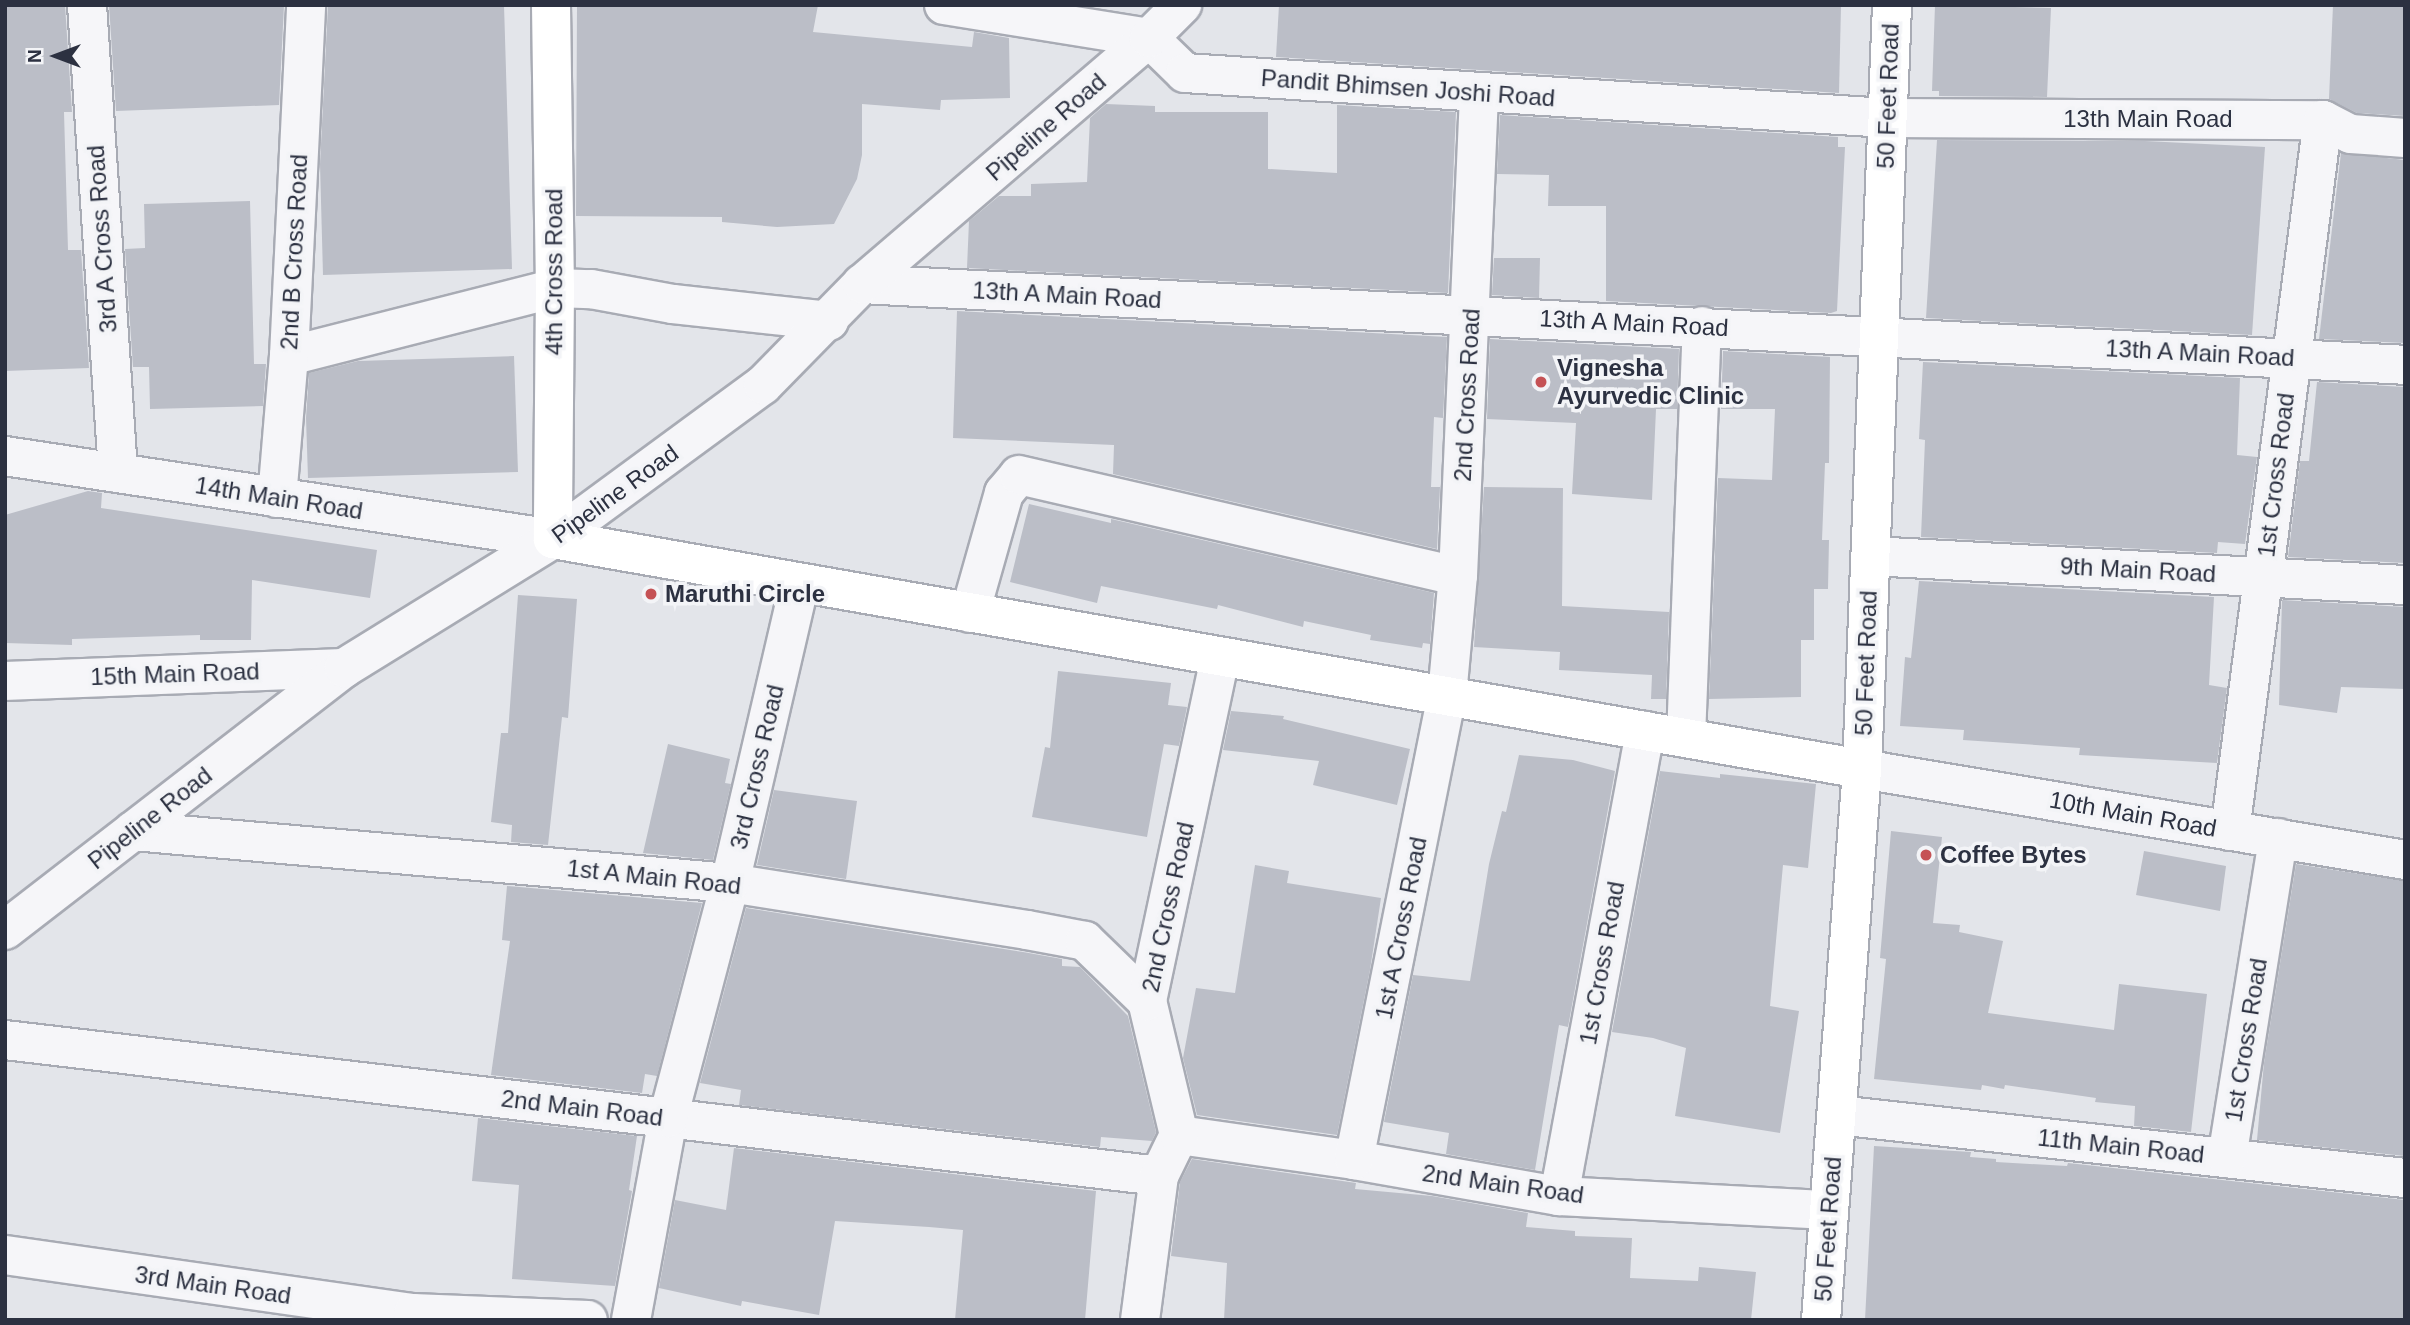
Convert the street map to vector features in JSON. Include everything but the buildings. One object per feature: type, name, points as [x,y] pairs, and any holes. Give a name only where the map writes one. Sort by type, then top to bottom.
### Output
[{"type":"main road","name":"4th Cross Road","points":[[551,5],[555,288],[553,539]]},
{"type":"main road","name":"50 Feet Road","points":[[1821,1320],[1862,769],[1892,5]]},
{"type":"main road","points":[[553,539],[1862,769]]},
{"type":"street","name":"3rd A Cross Road","points":[[87,5],[118,473]]},
{"type":"street","name":"2nd B Cross Road","points":[[277,498],[289,356],[306,5]]},
{"type":"street","points":[[944,5],[1149,38]]},
{"type":"street","name":"Pipeline Road","points":[[5,930],[345,668],[553,539],[763,385],[829,321],[862,284],[1149,38],[1182,5]]},
{"type":"street","name":"Pandit Bhimsen Joshi Road","points":[[1149,38],[1185,73],[1887,118]]},
{"type":"street","name":"2nd Cross Road","points":[[1447,696],[1458,576],[1472,316],[1479,93]]},
{"type":"street","name":"13th Main Road","points":[[1887,118],[2323,120],[2351,134],[2405,138]]},
{"type":"street","name":"1st Cross Road","points":[[2230,831],[2323,120]]},
{"type":"street","name":"13th A Main Road","points":[[862,284],[2405,365]]},
{"type":"street","points":[[289,356],[555,288],[591,289],[673,304],[829,321]]},
{"type":"street","points":[[1686,738],[1702,326]]},
{"type":"street","name":"14th Main Road","points":[[5,456],[553,539]]},
{"type":"street","points":[[970,612],[1004,493],[1018,475],[1458,576]]},
{"type":"street","name":"9th Main Road","points":[[1871,556],[2405,585]]},
{"type":"street","name":"3rd Cross Road","points":[[632,1320],[668,1118],[730,883],[800,583]]},
{"type":"street","name":"2nd Cross Road","points":[[1179,1135],[1147,1001],[1220,657]]},
{"type":"street","name":"15th Main Road","points":[[5,681],[345,668]]},
{"type":"street","name":"1st A Cross Road","points":[[1354,1160],[1447,696]]},
{"type":"street","name":"1st Cross Road","points":[[1559,1196],[1645,731]]},
{"type":"street","name":"10th Main Road","points":[[1862,769],[2405,860]]},
{"type":"street","name":"1st A Main Road","points":[[133,831],[730,883],[1085,941],[1147,1001]]},
{"type":"street","name":"1st Cross Road","points":[[2227,1158],[2278,838]]},
{"type":"street","name":"2nd Main Road","points":[[5,1040],[1159,1176]]},
{"type":"street","name":"11th Main Road","points":[[1837,1115],[2405,1178]]},
{"type":"street","points":[[1140,1320],[1159,1176],[1179,1135]]},
{"type":"street","name":"2nd Main Road","points":[[1179,1135],[1354,1160],[1559,1196],[1829,1210]]},
{"type":"street","name":"3rd Main Road","points":[[5,1255],[412,1317],[588,1320]]},
{"type":"place","name":"Vignesha Ayurvedic Clinic","points":[[1541,382]]},
{"type":"place","name":"Maruthi Circle","points":[[651,594]]},
{"type":"place","name":"Coffee Bytes","points":[[1926,855]]}]
